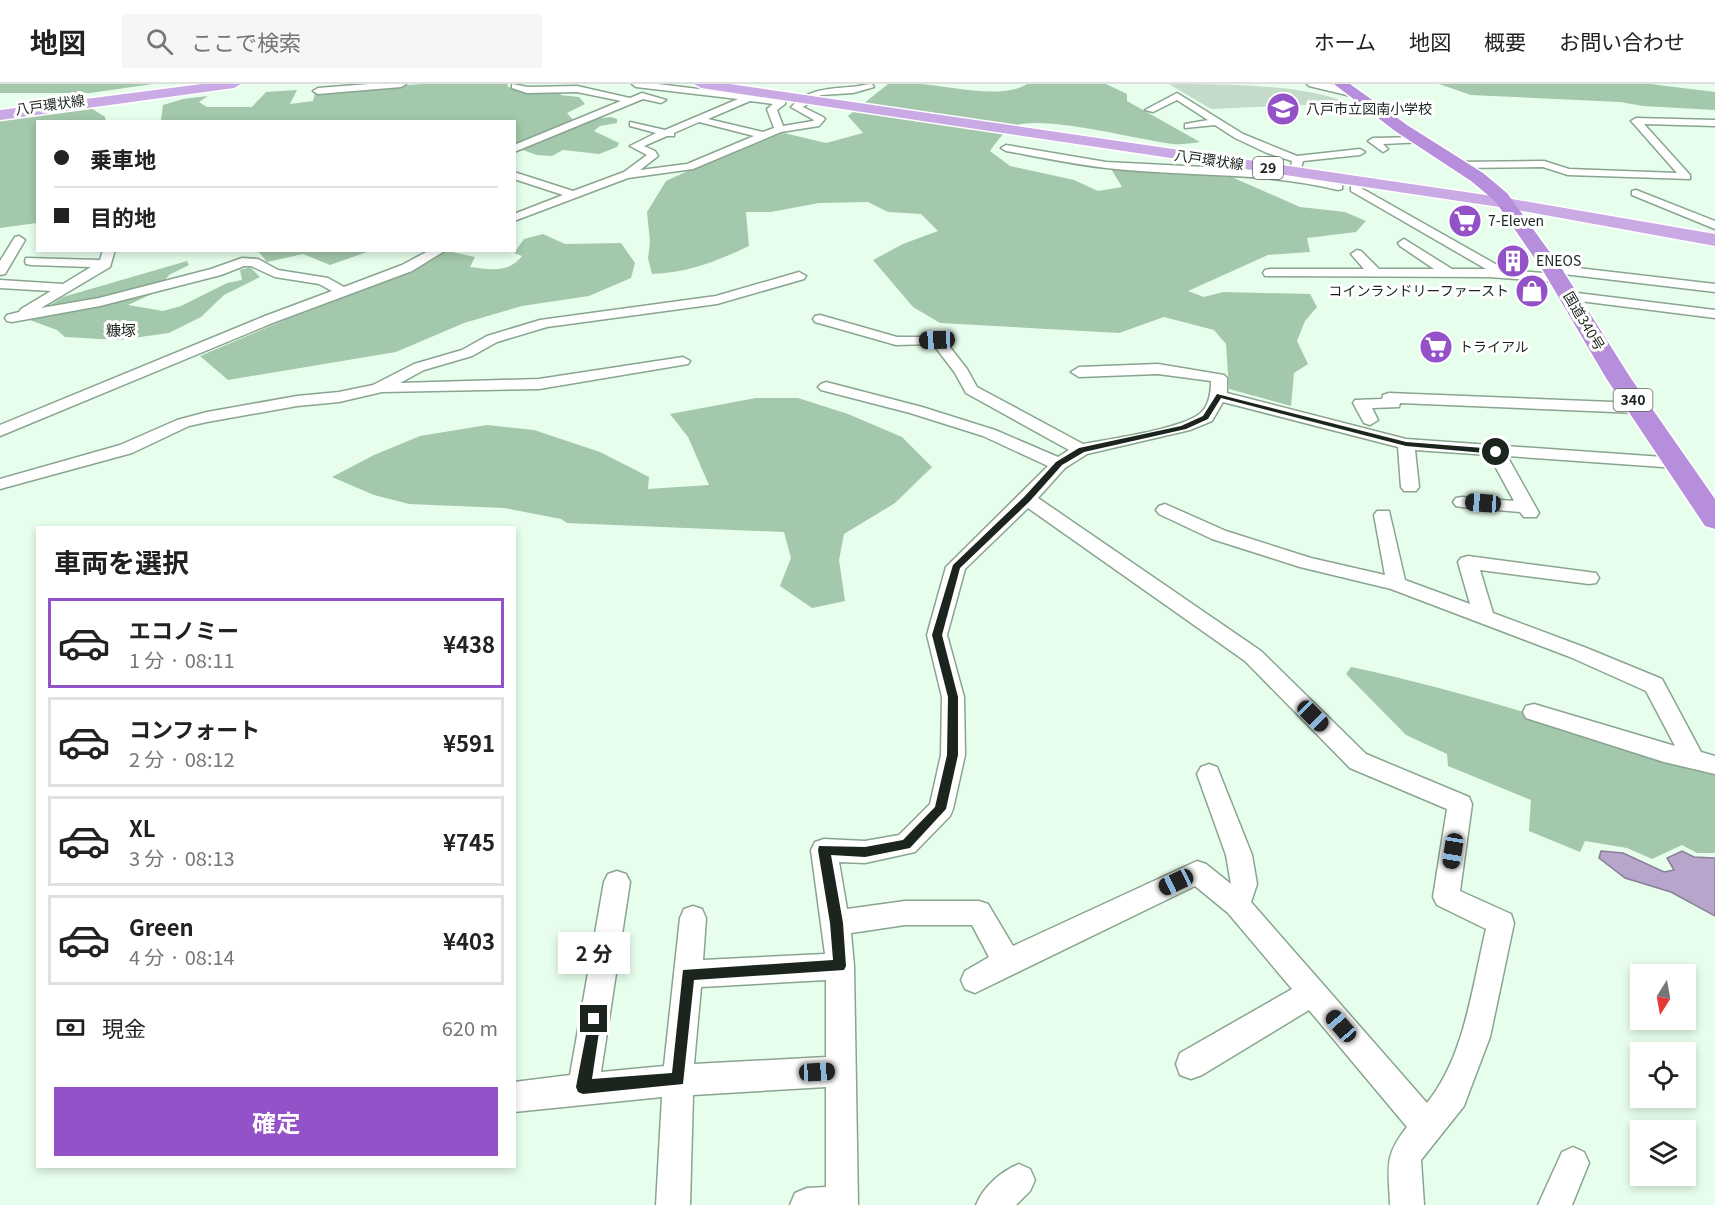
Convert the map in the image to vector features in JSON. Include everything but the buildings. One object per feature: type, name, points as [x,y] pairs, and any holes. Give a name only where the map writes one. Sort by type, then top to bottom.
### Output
[{"type":"highway","name":"国道340号","points":[[1346,88],[1459,165],[1503,200],[1559,281],[1638,408],[1715,520]]},
{"type":"main road","name":"八戸環状線","points":[[0,113],[206,84]]},
{"type":"main road","name":"八戸環状線","points":[[0,113],[234,84]]},
{"type":"main road","name":"八戸環状線","points":[[701,84],[807,96]]},
{"type":"main road","name":"八戸環状線","points":[[729,84],[807,96],[835,103],[1032,132],[1296,166],[1503,200],[1715,240]]},
{"type":"main road","name":"八戸環状線","points":[[1296,166],[1356,185],[1596,211],[1715,234]]},
{"type":"street","points":[[318,91],[401,84]]},
{"type":"street","points":[[516,84],[515,86],[527,90],[577,89],[629,100]]},
{"type":"street","points":[[636,84],[782,102],[772,110],[779,129]]},
{"type":"street","points":[[516,218],[626,175],[701,164],[779,129],[810,126],[819,122],[817,117],[796,107],[824,84]]},
{"type":"street","points":[[807,96],[825,90],[862,89],[868,87],[868,84]]},
{"type":"street","points":[[1313,84],[1346,88]]},
{"type":"street","points":[[1150,95],[1167,101]]},
{"type":"street","points":[[516,148],[629,100],[642,96],[662,100]]},
{"type":"street","points":[[1150,110],[1178,96],[1216,122],[1296,166],[1360,152]]},
{"type":"street","points":[[626,175],[652,156],[651,153],[635,146],[751,97]]},
{"type":"street","points":[[1202,113],[1187,121],[1216,122]]},
{"type":"street","points":[[684,115],[763,135]]},
{"type":"street","points":[[1459,165],[1544,164],[1568,172],[1686,177],[1636,121],[1715,123]]},
{"type":"street","points":[[633,124],[688,139]]},
{"type":"street","points":[[1383,149],[1373,141],[1420,140]]},
{"type":"street","points":[[1006,148],[1106,165],[1205,170],[1301,179],[1326,183],[1338,188]]},
{"type":"street","points":[[516,176],[573,195]]},
{"type":"street","points":[[1305,193],[1326,187],[1356,185],[1504,273]]},
{"type":"street","points":[[1636,193],[1715,225]]},
{"type":"street","points":[[0,271],[19,240]]},
{"type":"street","points":[[1404,243],[1449,273]]},
{"type":"street","points":[[0,431],[270,319],[406,268],[436,252]]},
{"type":"street","points":[[1357,254],[1374,273]]},
{"type":"street","points":[[6,320],[29,311],[107,257]]},
{"type":"street","points":[[31,261],[107,257]]},
{"type":"street","points":[[6,320],[100,303],[216,272],[242,262],[253,262],[275,273],[323,281],[344,292]]},
{"type":"street","points":[[1270,273],[1504,273],[1559,281],[1715,314]]},
{"type":"street","points":[[378,388],[419,367],[467,353],[492,339],[545,323],[717,300],[799,276]]},
{"type":"street","points":[[1559,281],[1715,288]]},
{"type":"street","points":[[0,284],[63,288]]},
{"type":"street","points":[[820,319],[896,341],[937,340],[962,372],[970,390],[1082,450]]},
{"type":"street","points":[[0,484],[126,449],[183,423],[297,400],[339,397],[378,388],[539,384],[683,361]]},
{"type":"street","points":[[807,1205],[842,1203],[840,966],[836,923],[824,850],[865,852],[906,844],[940,809],[953,755],[953,697],[937,635],[956,567],[1027,499],[1059,464],[1082,450],[1184,427],[1206,418],[1219,396],[1219,378],[1158,369],[1078,372]]},
{"type":"street","points":[[826,387],[989,433],[1059,464]]},
{"type":"street","points":[[1219,396],[1406,444],[1677,463]]},
{"type":"street","points":[[1370,420],[1360,403],[1393,404],[1389,398],[1638,408]]},
{"type":"street","points":[[1406,444],[1410,487]]},
{"type":"street","points":[[1462,502],[1528,510],[1496,452]]},
{"type":"street","points":[[1027,499],[1253,656],[1358,761],[1460,804],[1446,897],[1501,923],[1475,1037],[1454,1095],[1406,1155],[1407,1205]]},
{"type":"street","points":[[1165,510],[1219,535],[1307,562],[1396,584],[1577,652],[1654,685],[1704,762]]},
{"type":"street","points":[[1383,516],[1396,584]]},
{"type":"street","points":[[1484,617],[1468,562],[1589,578]]},
{"type":"street","points":[[1534,712],[1664,753],[1704,762]]},
{"type":"street","points":[[1209,774],[1239,855],[1244,884],[1237,905]]},
{"type":"street","points":[[975,980],[1007,962],[1197,872],[1237,905],[1427,1126]]},
{"type":"street","points":[[583,1087],[617,882]]},
{"type":"street","points":[[836,923],[905,913],[979,913],[1007,962]]},
{"type":"street","points":[[673,1205],[678,1079],[693,918]]},
{"type":"street","points":[[688,974],[840,966]]},
{"type":"street","points":[[1191,1064],[1312,993]]},
{"type":"street","points":[[516,1097],[583,1087],[678,1079],[840,1071]]},
{"type":"street","points":[[1555,1205],[1573,1162]]},
{"type":"street","points":[[992,1205],[1019,1180]]},
{"type":"green space","points":[[0,84],[153,84],[90,93],[0,93]]},
{"type":"green space","points":[[421,84],[508,84],[507,86],[515,90],[567,90],[560,95],[579,97],[585,104],[567,113],[573,120],[516,144],[516,120],[161,120],[163,105],[183,99],[208,96],[199,102],[207,107],[252,107],[266,92],[297,90],[290,104],[313,101],[315,92]]},
{"type":"green space","points":[[888,84],[921,84],[990,92],[1016,89],[1027,84],[1106,84],[1127,94],[1127,101],[1200,142],[1173,144],[1044,123],[1012,127],[999,138],[990,151],[1010,166],[1074,180],[1098,191],[1122,187],[1110,167],[1227,175],[1300,207],[1345,212],[1366,221],[1356,232],[1307,238],[1310,252],[1268,255],[1188,291],[1204,297],[1223,292],[1310,294],[1317,307],[1305,321],[1297,341],[1308,364],[1294,373],[1291,406],[1229,389],[1226,344],[1214,330],[1164,317],[1119,333],[940,323],[913,307],[873,260],[903,244],[938,231],[921,214],[888,212],[868,202],[819,203],[771,212],[746,212],[749,246],[702,265],[652,274],[648,258],[650,242],[647,212],[666,181],[742,146],[784,133],[826,143],[863,133],[848,116]]},
{"type":"green space","points":[[1169,84],[1262,86],[1309,92],[1348,103],[1211,109]]},
{"type":"green space","points":[[1439,84],[1650,84],[1715,92],[1715,110],[1643,106],[1620,102],[1471,95]]},
{"type":"green space","points":[[91,108],[105,117],[106,120],[36,120],[36,223],[0,228],[0,120]]},
{"type":"green space","points":[[611,117],[617,119],[617,123],[600,126],[594,131],[619,143],[617,147],[599,154],[563,150],[552,156],[537,155],[520,149],[593,119]]},
{"type":"green space","points":[[543,234],[565,244],[621,243],[635,263],[631,278],[589,296],[522,306],[464,323],[396,352],[228,380],[200,356],[287,319],[396,278],[445,252],[475,257],[470,267],[498,269],[511,266],[522,256],[514,253],[524,239]]},
{"type":"green space","points":[[259,252],[367,252],[330,265],[303,254],[267,262]]},
{"type":"green space","points":[[187,261],[189,265],[169,275],[156,292],[128,305],[163,311],[181,306],[227,283],[242,280],[240,270],[250,267],[260,277],[224,295],[201,317],[169,333],[118,340],[65,337],[57,330],[27,319],[63,297]]},
{"type":"green space","points":[[756,398],[798,398],[848,414],[902,437],[932,467],[895,503],[844,534],[839,560],[845,601],[812,608],[780,586],[791,558],[784,532],[567,523],[561,519],[504,508],[409,504],[374,495],[332,477],[374,455],[420,436],[487,425],[534,430],[600,452],[649,477],[648,489],[709,485],[688,437],[670,414]]},
{"type":"green space","points":[[1351,667],[1489,702],[1715,771],[1715,853],[1697,853],[1682,845],[1652,859],[1627,848],[1585,841],[1580,852],[1529,831],[1531,800],[1448,766],[1447,754],[1406,735],[1346,674]]},
{"type":"shaded area","points":[[1601,851],[1623,853],[1664,872],[1674,870],[1667,858],[1682,851],[1694,857],[1715,858],[1715,916],[1671,892],[1625,878],[1599,858]]},
{"type":"place","name":"八戸市立図南小学校","points":[[1283,109]]},
{"type":"place","name":"7-Eleven","points":[[1465,221]]},
{"type":"place","name":"ENEOS","points":[[1513,261]]},
{"type":"place","name":"コインランドリーファースト","points":[[1532,291]]},
{"type":"place","name":"トライアル","points":[[1436,347]]},
{"type":"district","name":"糠塚","points":[[121,331]]},
{"type":"route","points":[[594,1019],[583,1087],[678,1079],[688,974],[840,966],[836,923],[824,850],[865,852],[906,844],[940,809],[953,755],[953,697],[937,635],[956,567],[1027,499],[1059,464],[1082,450],[1184,427],[1206,418],[1219,396],[1406,444],[1496,452]]}]
